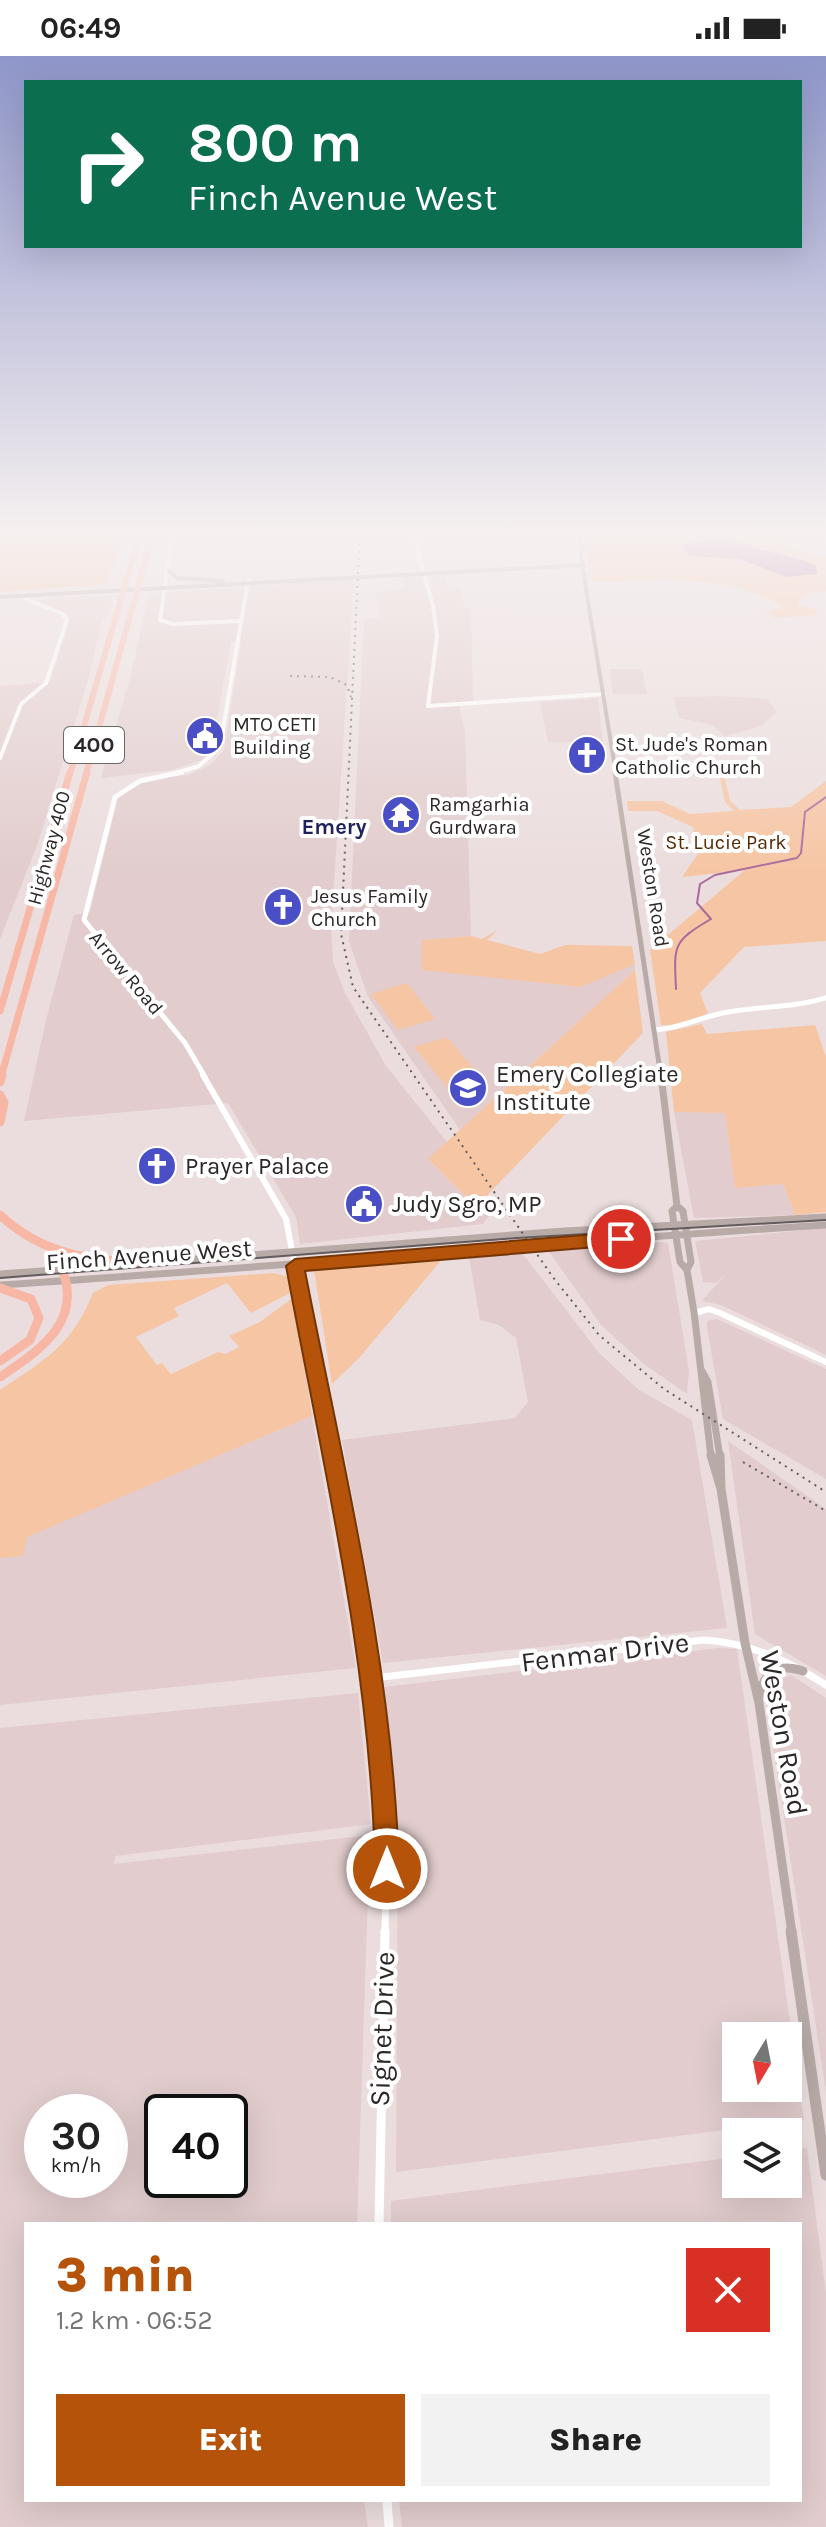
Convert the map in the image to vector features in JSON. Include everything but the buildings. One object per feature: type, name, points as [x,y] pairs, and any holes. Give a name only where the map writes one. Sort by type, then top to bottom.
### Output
[{"type":"highway","name":"Highway 400","points":[[0,1011],[107,645]]},
{"type":"highway","name":"Highway 400","points":[[0,1082],[122,645]]},
{"type":"highway","points":[[0,1095],[4,1103],[0,1122]]},
{"type":"highway","points":[[0,1215],[26,1240],[61,1255],[149,1263]]},
{"type":"highway","points":[[0,1377],[40,1349],[57,1331],[68,1300],[62,1269]]},
{"type":"highway","points":[[0,1286],[31,1299],[39,1318],[30,1340],[0,1361]]},
{"type":"main road","name":"Weston Road","points":[[597,645],[656,1030],[677,1206],[683,1211],[691,1262],[687,1270]]},
{"type":"main road","name":"Weston Road","points":[[677,1206],[672,1211],[675,1236],[680,1262],[687,1270],[696,1312],[700,1382],[714,1475],[721,1489],[745,1643],[759,1703],[826,2175]]},
{"type":"main road","name":"Finch Avenue West","points":[[0,1274],[674,1225],[826,1217]]},
{"type":"main road","name":"Finch Avenue West","points":[[0,1286],[295,1266],[544,1242],[686,1236],[826,1225]]},
{"type":"main road","points":[[759,1703],[761,1680],[767,1672],[783,1665],[803,1671]]},
{"type":"street","points":[[0,758],[21,704],[46,683],[58,645]]},
{"type":"street","name":"Arrow Road","points":[[236,645],[220,747],[200,765],[143,777],[115,797],[84,915],[96,939],[185,1043],[283,1210],[292,1253]]},
{"type":"street","points":[[436,645],[428,706],[604,694]]},
{"type":"street","points":[[656,1030],[686,1026],[727,1012],[795,1007],[826,998]]},
{"type":"street","name":"Signet Drive","points":[[292,1253],[374,1678],[387,1830],[379,2222]]},
{"type":"street","points":[[696,1312],[708,1314],[714,1311],[826,1362]]},
{"type":"street","name":"Fenmar Drive","points":[[374,1678],[704,1640],[745,1643],[782,1658],[826,1685]]},
{"type":"street","points":[[387,2502],[389,2527]]},
{"type":"shaded area","points":[[62,645],[96,645],[38,843],[0,939],[0,686],[50,682]]},
{"type":"shaded area","points":[[137,645],[230,645],[211,753],[202,760],[171,770],[101,778]]},
{"type":"shaded area","points":[[240,645],[350,645],[331,928],[333,962],[345,993],[386,1066],[447,1142],[428,1160],[489,1216],[483,1224],[300,1244],[296,1217],[228,1103],[24,1121],[46,1020],[74,915],[90,912],[118,798],[129,787],[154,778],[188,775],[210,765],[224,750]]},
{"type":"shaded area","points":[[363,645],[472,645],[473,704],[459,706],[465,731],[471,936],[422,940],[473,973],[515,980],[581,987],[624,967],[635,964],[635,970],[460,1130],[368,997],[349,941]]},
{"type":"shaded area","points":[[609,669],[642,669],[647,694],[613,694]]},
{"type":"shaded area","points":[[673,697],[767,699],[777,712],[761,726],[725,736],[713,725],[679,718]]},
{"type":"shaded area","points":[[598,698],[603,743],[548,742],[540,702]]},
{"type":"shaded area","points":[[674,1112],[725,1113],[735,1187],[783,1184],[795,1215],[694,1218]]},
{"type":"shaded area","points":[[826,1228],[826,1355],[721,1305],[702,1301],[725,1275],[716,1283],[703,1282],[695,1241]]},
{"type":"shaded area","points":[[668,1243],[689,1371],[687,1394],[644,1364],[601,1325],[547,1249]]},
{"type":"shaded area","points":[[522,1253],[600,1354],[639,1390],[692,1420],[727,1628],[383,1663],[342,1440],[515,1418],[528,1402],[516,1338],[499,1325],[480,1320],[469,1257]]},
{"type":"shaded area","points":[[717,1319],[826,1369],[826,1479],[723,1419],[707,1327],[707,1321]]},
{"type":"shaded area","points":[[312,1416],[356,1668],[0,1705],[0,1558],[22,1556],[26,1537]]},
{"type":"shaded area","points":[[728,1441],[826,1509],[826,1676],[755,1634]]},
{"type":"shaded area","points":[[718,1648],[737,1649],[790,2022],[722,2022],[722,2102],[801,2102],[804,2120],[722,2118],[722,2130],[396,2172],[398,1840],[384,1687]]},
{"type":"shaded area","points":[[791,1675],[826,1698],[826,2092],[765,1693],[773,1680]]},
{"type":"shaded area","points":[[358,1693],[371,1824],[115,1856],[114,1864],[370,1835],[357,2222],[24,2222],[24,2502],[364,2502],[368,2527],[0,2527],[0,1728]]},
{"type":"shaded area","points":[[807,2148],[826,2294],[826,2527],[402,2527],[399,2502],[802,2502],[802,2222],[391,2222],[391,2201],[722,2159],[722,2198],[802,2198],[802,2149]]},
{"type":"green space","name":"St. Lucie Park","points":[[720,778],[725,779],[730,801],[740,810],[791,807],[826,781],[826,941],[744,947],[700,993],[708,1013],[682,1025],[661,1025],[650,950],[745,870],[682,877],[698,854],[693,827],[657,811],[628,811],[627,801],[662,801],[690,814],[734,811],[725,802]]},
{"type":"green space","points":[[498,930],[487,940],[540,954],[565,945],[632,946],[635,964],[581,987],[422,970],[422,940],[471,936],[482,939]]},
{"type":"green space","points":[[635,970],[643,1033],[476,1207],[428,1159]]},
{"type":"green space","points":[[407,983],[435,1019],[398,1030],[371,994]]},
{"type":"green space","points":[[702,1024],[707,1034],[815,1025],[826,1057],[826,1212],[795,1215],[783,1184],[735,1188],[725,1113],[674,1112],[666,1032]]},
{"type":"green space","points":[[447,1037],[480,1076],[447,1087],[414,1047]]},
{"type":"green space","points":[[444,1257],[359,1358],[332,1384],[314,1270]]},
{"type":"green space","points":[[274,1273],[288,1277],[292,1292],[251,1313],[227,1283],[174,1308],[179,1316],[136,1337],[157,1365],[162,1363],[171,1374],[218,1352],[226,1354],[239,1347],[229,1336],[260,1322],[294,1297],[312,1416],[27,1537],[23,1556],[0,1558],[0,1390],[56,1350],[76,1326],[93,1293],[108,1285]]},
{"type":"waterway","points":[[676,989],[678,946],[689,933],[711,919],[697,903],[700,884],[715,875],[797,858],[801,853],[805,812],[826,797]]},
{"type":"tram line","points":[[0,1278],[517,1238],[826,1220]]},
{"type":"railway","points":[[355,645],[341,934],[353,987],[552,1276],[599,1335],[664,1389],[826,1492]]},
{"type":"railway","points":[[290,676],[330,677],[347,685],[351,697]]},
{"type":"railway","points":[[743,1462],[826,1511]]},
{"type":"place","name":"MTO CETI Building","points":[[205,736]]},
{"type":"place","name":"St. Jude's Roman Catholic Church","points":[[587,755]]},
{"type":"place","name":"Ramgarhia Gurdwara","points":[[401,815]]},
{"type":"place","name":"Jesus Family Church","points":[[283,907]]},
{"type":"place","name":"Emery Collegiate Institute","points":[[468,1088]]},
{"type":"place","name":"Prayer Palace","points":[[157,1166]]},
{"type":"place","name":"Judy Sgro, MP","points":[[364,1204]]},
{"type":"district","name":"Emery","points":[[334,827]]},
{"type":"route","points":[[387,1869],[385,1798],[374,1678],[295,1266],[544,1242],[621,1239]]}]
